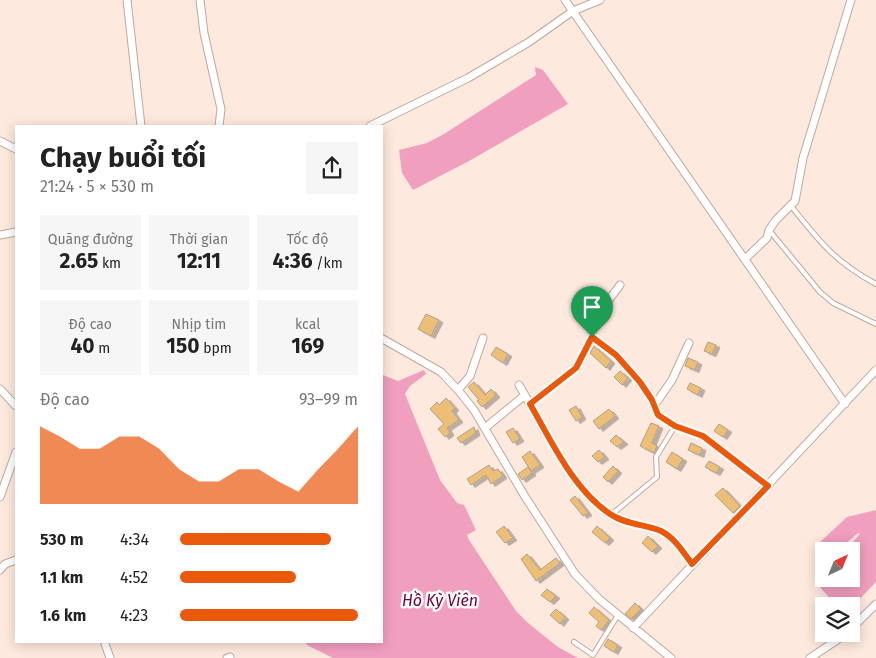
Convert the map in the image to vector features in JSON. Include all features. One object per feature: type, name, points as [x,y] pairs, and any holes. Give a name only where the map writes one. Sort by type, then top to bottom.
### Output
[{"type":"street","points":[[126,0],[141,125]]},
{"type":"street","points":[[200,0],[204,33],[221,109],[219,125]]},
{"type":"street","points":[[565,0],[846,404]]},
{"type":"street","points":[[372,125],[468,78],[529,42],[573,11],[600,0]]},
{"type":"street","points":[[744,259],[767,238],[769,230],[783,212],[795,201],[803,158],[851,0]]},
{"type":"street","points":[[0,141],[15,148]]},
{"type":"street","points":[[0,235],[15,232]]},
{"type":"street","points":[[530,404],[576,368],[592,337],[593,321],[620,285]]},
{"type":"street","points":[[592,337],[616,355],[640,382],[658,415],[675,426],[703,436],[768,486]]},
{"type":"street","points":[[458,390],[470,376],[483,338]]},
{"type":"street","points":[[383,339],[433,367],[458,390],[485,428],[533,510],[575,574],[618,615],[671,658]]},
{"type":"street","points":[[654,406],[672,380],[689,343]]},
{"type":"street","points":[[633,628],[876,370]]},
{"type":"street","points":[[520,386],[582,489],[611,515],[628,523],[658,530],[666,534],[673,539],[692,564]]},
{"type":"street","points":[[0,389],[15,405]]},
{"type":"street","points":[[485,428],[525,395]]},
{"type":"street","points":[[0,497],[15,455]]},
{"type":"street","points":[[0,570],[5,564],[15,560]]},
{"type":"street","points":[[860,620],[876,604]]},
{"type":"street","points":[[810,658],[834,642]]},
{"type":"street","points":[[105,643],[110,658]]},
{"type":"lane","points":[[791,206],[825,248],[855,273],[876,284]]},
{"type":"lane","points":[[769,230],[820,292],[833,303],[876,324]]},
{"type":"lane","points":[[611,515],[657,476],[656,457],[675,426]]},
{"type":"lane","points":[[574,642],[592,655],[618,615]]},
{"type":"water","points":[[535,67],[543,70],[568,104],[469,161],[413,190],[402,173],[399,150],[427,143],[444,134],[536,75]]},
{"type":"water","name":"Hồ Kỳ Viên","points":[[424,370],[426,374],[410,386],[405,394],[440,480],[457,503],[464,505],[476,530],[467,535],[469,540],[516,611],[558,647],[578,658],[333,658],[306,643],[383,643],[383,375],[398,381]]},
{"type":"water","points":[[876,510],[876,582],[860,599],[860,597],[829,597],[820,588],[860,588],[860,542],[853,542],[860,534],[858,533],[848,542],[820,542],[847,517]]},
{"type":"building","points":[[426,314],[439,320],[431,336],[418,329]]},
{"type":"building","points":[[708,342],[716,345],[712,354],[704,351]]},
{"type":"building","points":[[594,346],[611,361],[606,368],[590,353]]},
{"type":"building","points":[[496,347],[508,354],[503,363],[491,355]]},
{"type":"building","points":[[688,358],[698,362],[695,370],[685,366]]},
{"type":"building","points":[[620,371],[628,378],[622,385],[614,377]]},
{"type":"building","points":[[474,382],[485,395],[491,389],[496,395],[482,407],[477,401],[479,400],[468,387]]},
{"type":"building","points":[[690,383],[701,388],[698,395],[687,389]]},
{"type":"building","points":[[446,398],[455,408],[452,411],[459,420],[447,428],[450,433],[445,437],[438,429],[444,424],[430,409],[437,402],[439,405]]},
{"type":"building","points":[[576,406],[582,417],[576,421],[569,410]]},
{"type":"building","points":[[609,409],[615,416],[599,429],[593,421]]},
{"type":"building","points":[[651,423],[659,426],[652,443],[657,446],[654,453],[640,446]]},
{"type":"building","points":[[719,424],[728,430],[723,437],[714,431]]},
{"type":"building","points":[[474,427],[476,433],[461,443],[457,438]]},
{"type":"building","points":[[513,428],[520,439],[513,443],[506,432]]},
{"type":"building","points":[[616,435],[624,442],[617,447],[610,441]]},
{"type":"building","points":[[691,443],[702,448],[700,455],[688,450]]},
{"type":"building","points":[[599,450],[605,457],[598,462],[592,456]]},
{"type":"building","points":[[530,451],[540,465],[531,471],[522,457]]},
{"type":"building","points":[[672,452],[683,459],[677,469],[666,462]]},
{"type":"building","points":[[709,461],[720,467],[716,473],[705,467]]},
{"type":"building","points":[[489,465],[493,471],[498,469],[503,476],[491,484],[486,475],[471,485],[467,479]]},
{"type":"building","points":[[613,466],[618,471],[608,482],[603,477]]},
{"type":"building","points":[[528,467],[532,473],[522,480],[518,474]]},
{"type":"building","points":[[723,488],[740,506],[733,513],[715,495]]},
{"type":"building","points":[[575,496],[588,513],[583,516],[570,500]]},
{"type":"building","points":[[504,526],[513,538],[505,543],[496,532]]},
{"type":"building","points":[[597,526],[610,538],[605,543],[592,532]]},
{"type":"building","points":[[648,536],[658,546],[652,552],[642,543]]},
{"type":"building","points":[[527,554],[540,570],[556,558],[560,563],[536,581],[521,559]]},
{"type":"building","points":[[547,589],[556,596],[550,602],[541,595]]},
{"type":"building","points":[[635,603],[641,609],[631,619],[625,614]]},
{"type":"building","points":[[594,607],[609,620],[601,630],[596,626],[599,622],[589,613]]},
{"type":"building","points":[[556,609],[565,617],[560,624],[550,615]]},
{"type":"building","points":[[608,639],[618,645],[614,652],[604,646]]},
{"type":"route","points":[[592,337],[616,355],[640,382],[652,400],[658,415],[675,426],[703,436],[768,486],[692,564],[673,539],[666,534],[658,530],[628,523],[611,515],[582,489],[530,404],[576,368],[592,337]]}]
